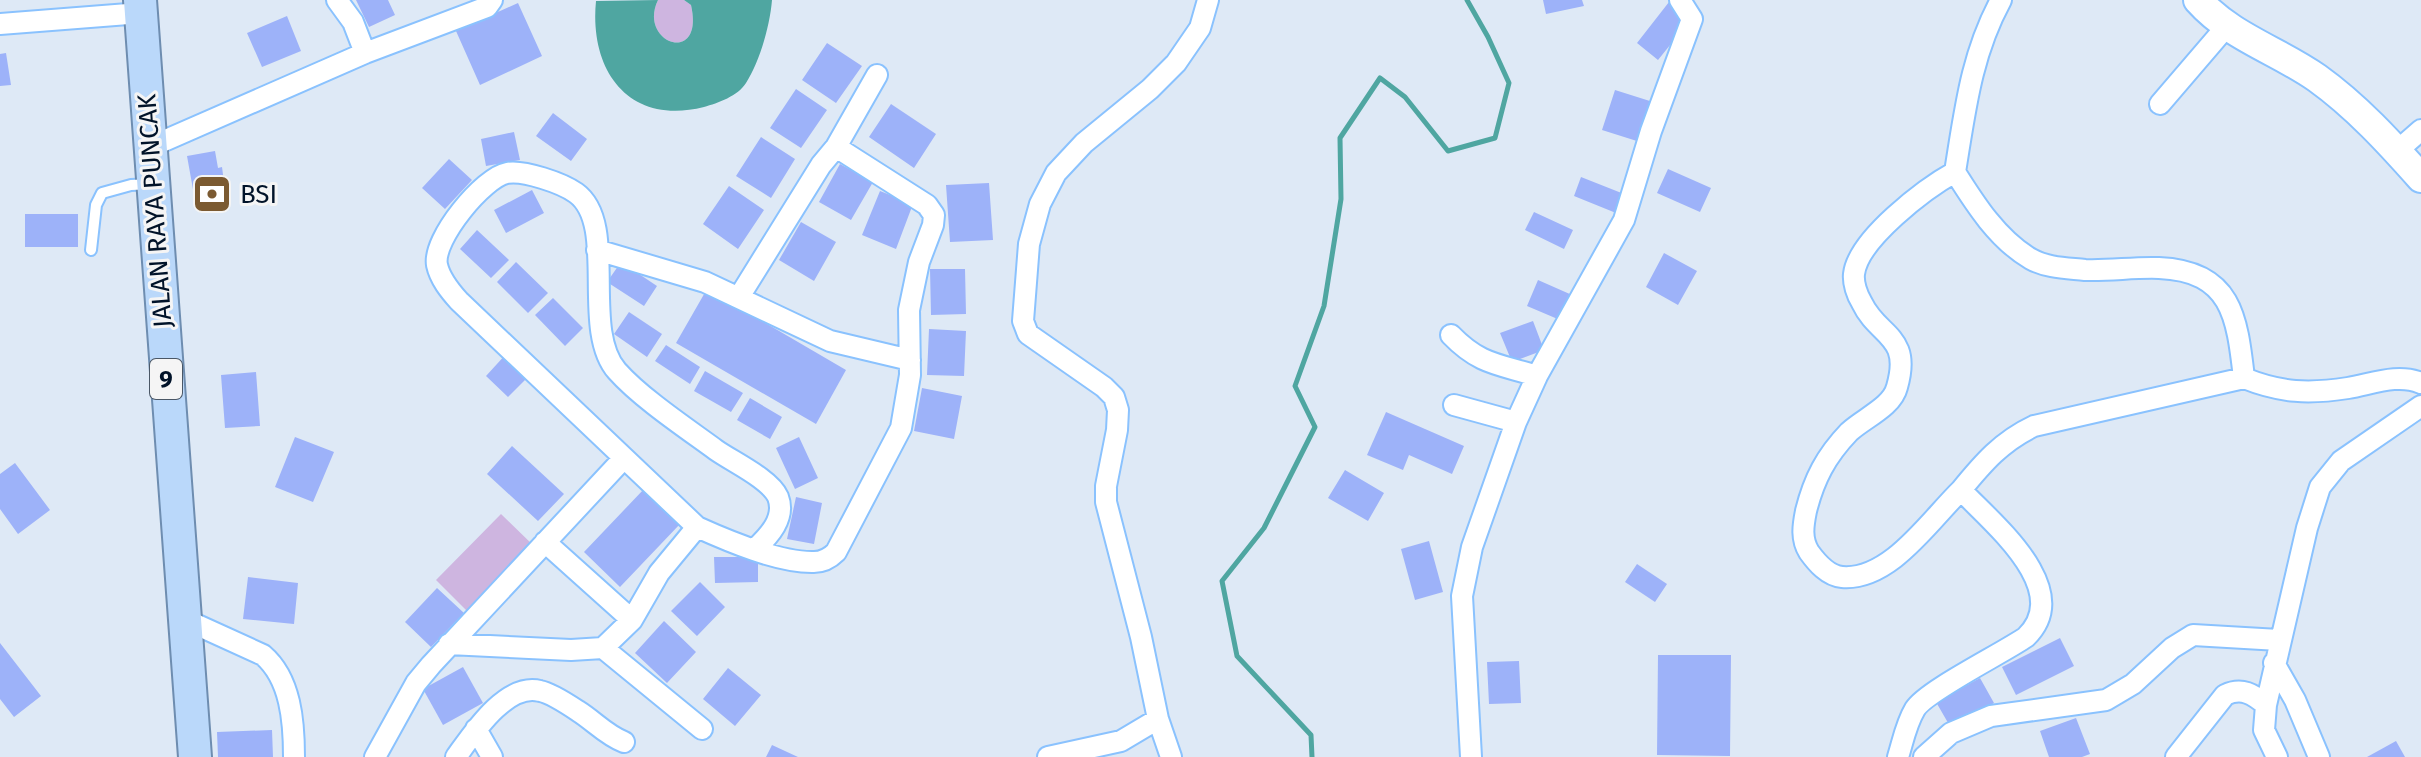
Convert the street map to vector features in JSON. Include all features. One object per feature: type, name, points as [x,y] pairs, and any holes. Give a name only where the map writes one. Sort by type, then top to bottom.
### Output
[{"type":"highway","name":"JALAN RAYA PUNCAK","points":[[140,6],[195,757]]},
{"type":"main road","points":[[2198,0],[2226,27],[2317,78],[2397,151],[2421,178]]},
{"type":"street","points":[[337,0],[353,22],[365,53]]},
{"type":"street","points":[[150,147],[365,53],[487,7],[492,0]]},
{"type":"street","points":[[1171,757],[1158,719],[1105,496],[1115,443],[1117,405],[1104,387],[1028,334],[1023,321],[1029,244],[1040,204],[1056,173],[1084,143],[1150,89],[1176,63],[1200,28],[1208,0]]},
{"type":"street","points":[[1471,757],[1462,585],[1480,521],[1516,422],[1537,376],[1624,220],[1651,131],[1692,20],[1680,0]]},
{"type":"street","points":[[2001,0],[1980,43],[1968,91],[1955,172],[1971,197],[1998,231],[2032,259],[2061,268],[2103,271],[2158,268],[2200,275],[2213,283],[2229,303],[2244,378]]},
{"type":"street","points":[[0,24],[140,6]]},
{"type":"street","points":[[2160,104],[2226,27]]},
{"type":"street","points":[[739,297],[821,165],[836,147],[877,75]]},
{"type":"street","points":[[2397,151],[2421,130]]},
{"type":"street","points":[[755,549],[767,538],[780,512],[771,486],[716,450],[635,388],[614,368],[604,348],[595,226],[582,198],[547,179],[507,173],[454,218],[445,234],[437,262],[444,281],[459,301],[697,527],[755,549],[814,562],[823,561],[836,552],[901,428],[910,375],[909,310],[919,262],[934,215],[927,205],[836,147]]},
{"type":"street","points":[[1955,172],[1904,206],[1875,239],[1854,270],[1855,286],[1862,305],[1896,345],[1900,376],[1893,397],[1852,430],[1817,475],[1804,522],[1805,546],[1819,565],[1834,575],[1869,574],[1896,557],[1997,448],[2034,426],[2244,378],[2283,391],[2321,391],[2404,378],[2421,383]]},
{"type":"street","points":[[597,250],[661,268],[739,297],[830,341],[910,360]]},
{"type":"street","points":[[1451,335],[1478,358],[1537,376]]},
{"type":"street","points":[[1454,405],[1516,422]]},
{"type":"street","points":[[2277,757],[2264,730],[2266,705],[2314,501],[2328,474],[2361,445],[2421,406]]},
{"type":"street","points":[[375,757],[416,683],[624,458]]},
{"type":"street","points":[[1898,757],[1907,725],[1917,706],[1939,689],[2026,637],[2036,626],[2040,615],[2041,592],[2029,565],[1961,490]]},
{"type":"street","points":[[449,644],[571,650],[603,648],[632,620],[659,573],[697,527]]},
{"type":"street","points":[[545,542],[632,620]]},
{"type":"street","points":[[184,619],[252,650],[274,664],[288,698],[294,757]]},
{"type":"street","points":[[1924,757],[1951,733],[1991,716],[2106,700],[2133,684],[2172,648],[2193,635],[2279,640]]},
{"type":"street","points":[[603,648],[702,729]]},
{"type":"street","points":[[2274,663],[2295,700],[2319,757]]},
{"type":"street","points":[[457,757],[476,729],[501,703],[511,696],[536,690],[578,710],[613,738],[624,742]]},
{"type":"street","points":[[2176,757],[2225,695],[2246,691],[2266,705]]},
{"type":"street","points":[[1048,757],[1121,741],[1158,719]]},
{"type":"street","points":[[476,729],[492,757]]},
{"type":"lane","points":[[91,250],[96,205],[102,193],[131,185],[153,184]]},
{"type":"shaded area","points":[[658,0],[684,0],[691,5],[693,24],[689,36],[681,42],[672,42],[663,37],[656,28],[654,15]]},
{"type":"shaded area","points":[[658,0],[654,15],[656,28],[663,37],[672,42],[681,42],[689,36],[693,24],[691,5],[684,0],[772,0],[760,54],[742,88],[704,107],[678,111],[654,108],[635,100],[619,87],[607,70],[599,50],[596,1]]},
{"type":"shaded area","points":[[501,514],[536,548],[471,615],[436,580]]},
{"type":"building","points":[[356,0],[388,0],[395,15],[369,27]]},
{"type":"building","points":[[1543,0],[1582,0],[1584,6],[1546,14]]},
{"type":"building","points":[[1669,2],[1691,19],[1658,60],[1637,43]]},
{"type":"building","points":[[518,3],[542,56],[480,85],[456,31]]},
{"type":"building","points":[[287,16],[301,51],[262,67],[247,33]]},
{"type":"building","points":[[827,43],[862,66],[836,103],[802,80]]},
{"type":"building","points":[[6,53],[11,85],[0,86],[0,54]]},
{"type":"building","points":[[796,89],[827,110],[801,148],[770,128]]},
{"type":"building","points":[[1615,90],[1653,102],[1640,142],[1602,130]]},
{"type":"building","points":[[891,104],[936,134],[914,168],[869,137]]},
{"type":"building","points":[[553,113],[587,139],[571,161],[536,136]]},
{"type":"building","points":[[514,132],[520,160],[486,166],[481,139]]},
{"type":"building","points":[[761,137],[795,159],[771,198],[736,176]]},
{"type":"building","points":[[215,151],[218,168],[222,167],[231,200],[196,206],[187,156]]},
{"type":"building","points":[[449,159],[472,180],[445,209],[422,188]]},
{"type":"building","points":[[840,164],[873,182],[851,220],[819,202]]},
{"type":"building","points":[[1668,169],[1711,188],[1700,212],[1657,193]]},
{"type":"building","points":[[1581,177],[1624,194],[1616,213],[1574,196]]},
{"type":"building","points":[[989,183],[993,240],[950,242],[946,185]]},
{"type":"building","points":[[729,186],[764,210],[738,249],[703,224]]},
{"type":"building","points":[[532,190],[544,213],[506,233],[494,210]]},
{"type":"building","points":[[880,191],[913,204],[896,249],[862,235]]},
{"type":"building","points":[[1534,212],[1573,230],[1564,249],[1525,230]]},
{"type":"building","points":[[25,214],[78,214],[78,247],[25,247]]},
{"type":"building","points":[[801,222],[836,242],[814,281],[779,260]]},
{"type":"building","points":[[477,230],[509,260],[491,278],[460,249]]},
{"type":"building","points":[[1664,253],[1697,271],[1678,305],[1646,287]]},
{"type":"building","points":[[516,262],[548,293],[528,313],[497,282]]},
{"type":"building","points":[[621,262],[657,286],[644,306],[607,282]]},
{"type":"building","points":[[930,269],[965,269],[966,314],[931,315]]},
{"type":"building","points":[[1538,280],[1572,295],[1560,320],[1527,306]]},
{"type":"building","points":[[707,289],[846,370],[816,424],[676,343]]},
{"type":"building","points":[[553,298],[583,328],[565,346],[535,315]]},
{"type":"building","points":[[629,312],[662,334],[647,357],[614,334]]},
{"type":"building","points":[[1533,321],[1544,350],[1512,362],[1500,333]]},
{"type":"building","points":[[929,329],[966,331],[964,376],[927,375]]},
{"type":"building","points":[[666,345],[700,367],[690,384],[655,361]]},
{"type":"building","points":[[507,353],[530,375],[508,397],[486,376]]},
{"type":"building","points":[[705,371],[743,393],[731,412],[694,391]]},
{"type":"building","points":[[256,372],[260,426],[225,428],[221,375]]},
{"type":"building","points":[[922,388],[962,396],[954,439],[914,431]]},
{"type":"building","points":[[750,398],[782,417],[770,439],[737,420]]},
{"type":"building","points":[[1386,412],[1464,446],[1452,474],[1409,455],[1403,470],[1367,455]]},
{"type":"building","points":[[295,437],[334,452],[313,502],[275,487]]},
{"type":"building","points":[[799,437],[818,478],[795,489],[776,448]]},
{"type":"building","points":[[512,446],[564,494],[538,521],[487,474]]},
{"type":"building","points":[[15,463],[50,510],[18,534],[0,509],[0,474]]},
{"type":"building","points":[[1345,470],[1384,493],[1368,521],[1328,498]]},
{"type":"building","points":[[644,489],[680,524],[620,587],[584,552]]},
{"type":"building","points":[[796,497],[822,503],[814,544],[787,539]]},
{"type":"building","points":[[1429,541],[1443,592],[1415,600],[1401,549]]},
{"type":"building","points":[[714,557],[758,557],[758,582],[715,583]]},
{"type":"building","points":[[1637,564],[1667,584],[1655,602],[1625,582]]},
{"type":"building","points":[[248,577],[298,583],[294,624],[243,619]]},
{"type":"building","points":[[700,582],[725,607],[697,636],[671,611]]},
{"type":"building","points":[[437,588],[464,613],[431,647],[405,622]]},
{"type":"building","points":[[664,621],[696,652],[667,683],[635,653]]},
{"type":"building","points":[[2060,638],[2074,666],[2016,695],[2002,667]]},
{"type":"building","points":[[0,643],[41,696],[14,717],[0,699]]},
{"type":"building","points":[[1658,655],[1731,655],[1730,756],[1657,755]]},
{"type":"building","points":[[1519,661],[1521,703],[1489,704],[1487,662]]},
{"type":"building","points":[[463,667],[483,703],[443,725],[423,689]]},
{"type":"building","points":[[728,668],[761,695],[735,726],[703,699]]},
{"type":"building","points":[[1980,678],[1994,703],[1951,728],[1936,702]]},
{"type":"building","points":[[2076,718],[2090,754],[2082,757],[2049,757],[2040,731]]},
{"type":"building","points":[[272,730],[273,757],[218,757],[217,732]]},
{"type":"building","points":[[2396,741],[2405,757],[2367,757]]},
{"type":"building","points":[[772,745],[798,757],[766,757]]},
{"type":"waterway","points":[[1312,757],[1311,735],[1237,656],[1222,581],[1264,528],[1315,427],[1295,386],[1324,306],[1341,199],[1340,138],[1380,78],[1405,97],[1448,151],[1495,138],[1509,83],[1467,0]]},
{"type":"place","name":"BSI","points":[[212,194]]}]
